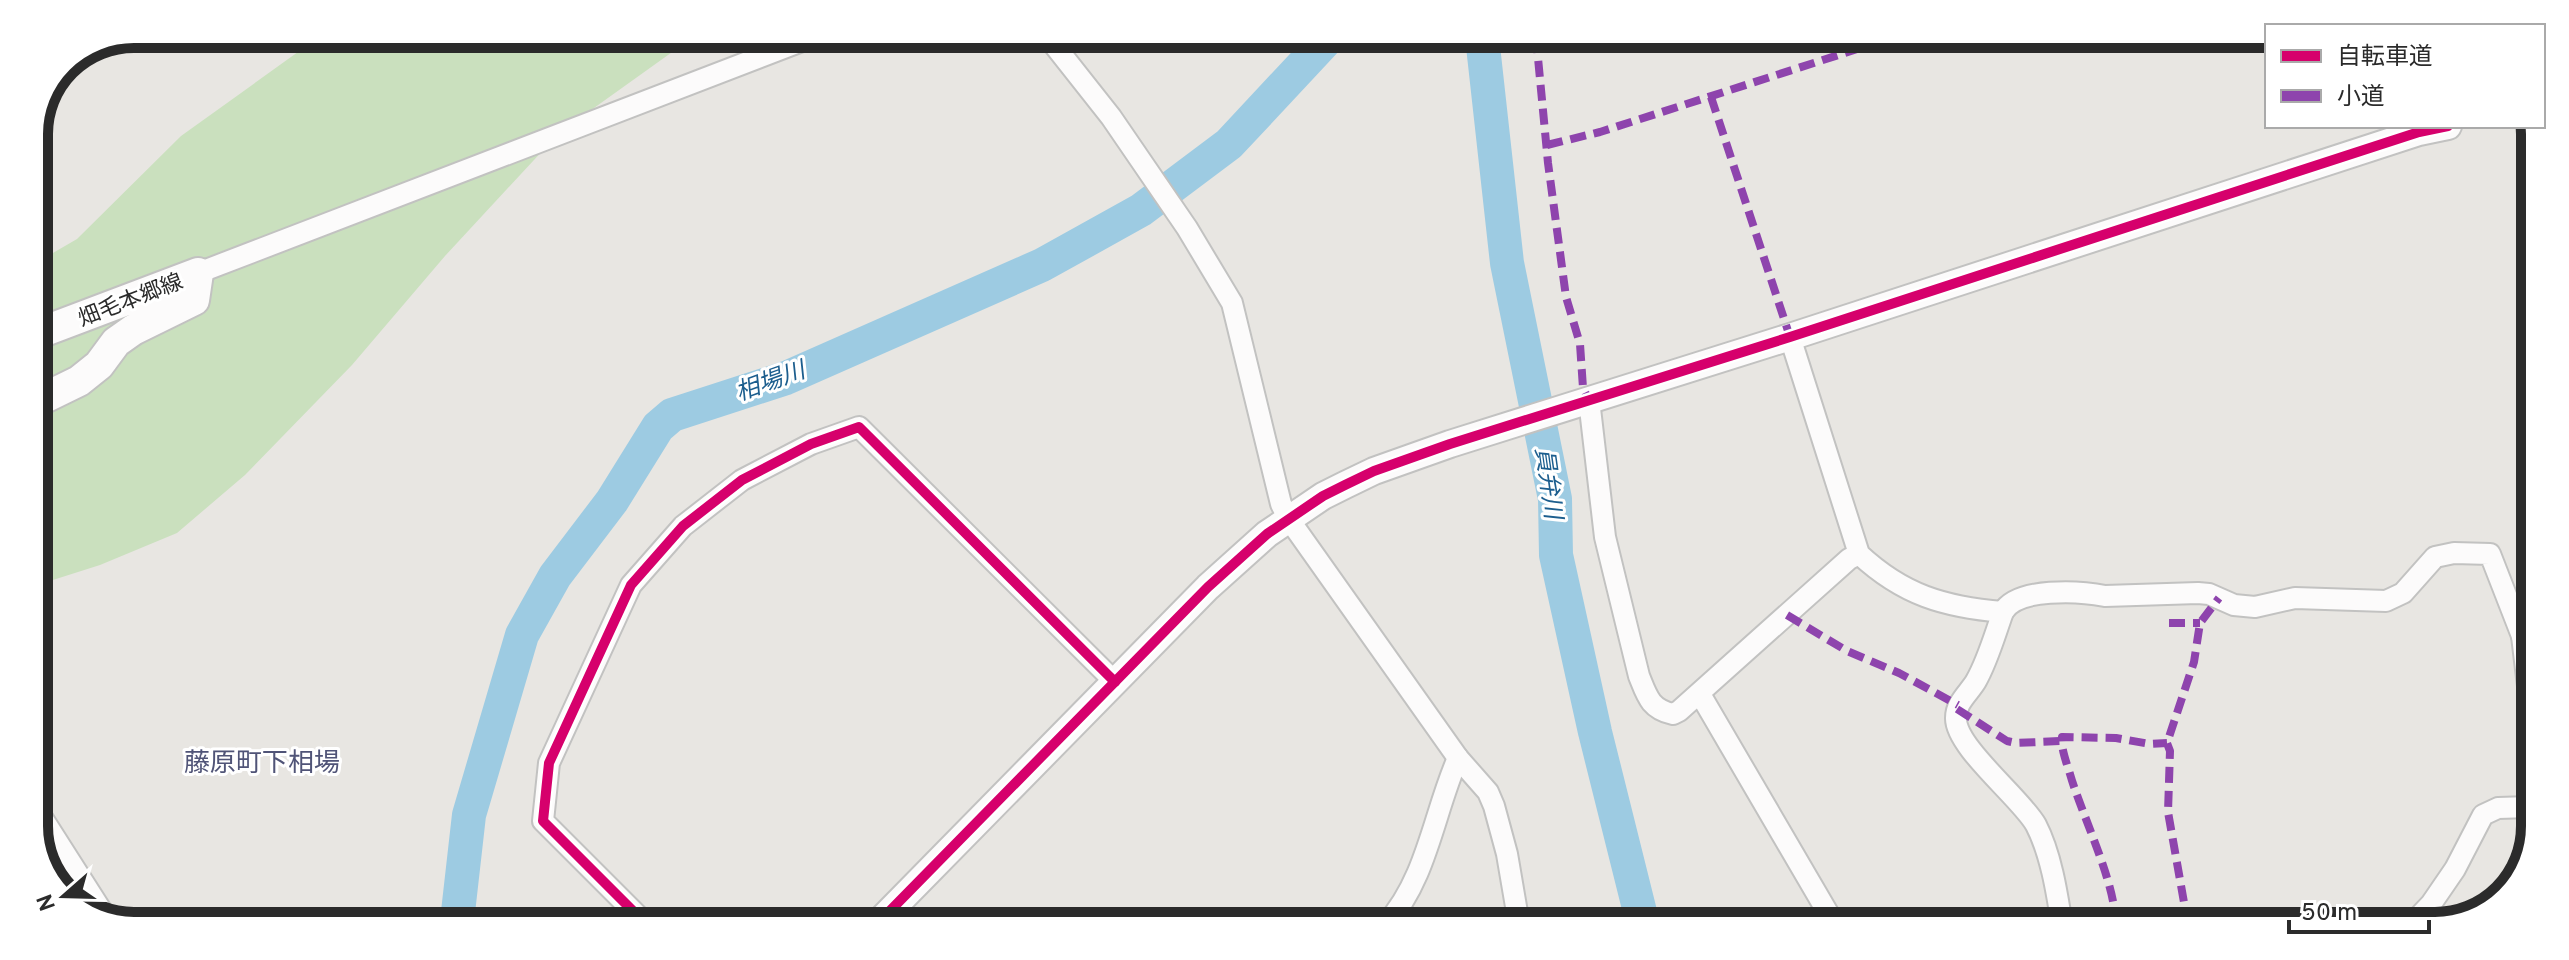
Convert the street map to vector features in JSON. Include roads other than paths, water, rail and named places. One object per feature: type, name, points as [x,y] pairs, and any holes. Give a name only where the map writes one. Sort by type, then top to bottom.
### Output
[{"type":"main road","name":"畑毛本郷線","points":[[48,330],[198,273],[194,300],[133,330],[116,342],[99,365],[79,381],[48,396]]},
{"type":"street","points":[[198,273],[786,48]]},
{"type":"street","points":[[1056,48],[1111,117],[1187,228],[1232,303],[1281,504],[1458,758],[1488,792],[1507,854],[1517,912]]},
{"type":"street","points":[[889,912],[1208,587],[1288,518],[1323,496],[1374,471],[1450,444],[2438,128]]},
{"type":"street","points":[[1790,337],[1859,554],[1881,575],[1911,592],[1950,605],[2003,612]]},
{"type":"street","points":[[1585,401],[1605,537],[1639,676],[1655,708],[1673,714],[1700,694],[1849,559],[1859,554]]},
{"type":"street","points":[[634,912],[543,821],[549,763],[631,585],[683,526],[742,480],[811,444],[859,427],[1115,682]]},
{"type":"street","points":[[2059,912],[2038,829],[1993,777],[1961,733],[1956,720],[1958,705],[1976,681],[2003,612],[2014,601],[2036,594],[2105,596],[2198,593],[2209,594],[2234,605],[2255,607],[2295,598],[2386,601],[2403,593],[2435,557],[2454,553],[2490,554],[2521,623]]},
{"type":"street","points":[[1700,694],[1827,912]]},
{"type":"street","points":[[1395,912],[1411,889],[1458,758]]},
{"type":"street","points":[[2423,912],[2455,869],[2483,815],[2498,808],[2521,807]]},
{"type":"street","points":[[48,827],[97,903]]},
{"type":"waterway","name":"相場川","points":[[458,912],[469,815],[522,635],[555,576],[612,501],[658,427],[672,415],[786,378],[1042,265],[1141,210],[1229,144],[1319,48]]},
{"type":"waterway","name":"員弁川","points":[[1483,48],[1507,263],[1555,499],[1556,555],[1595,732],[1640,912]]},
{"type":"district","name":"藤原町下相場","points":[[262,762]]}]
